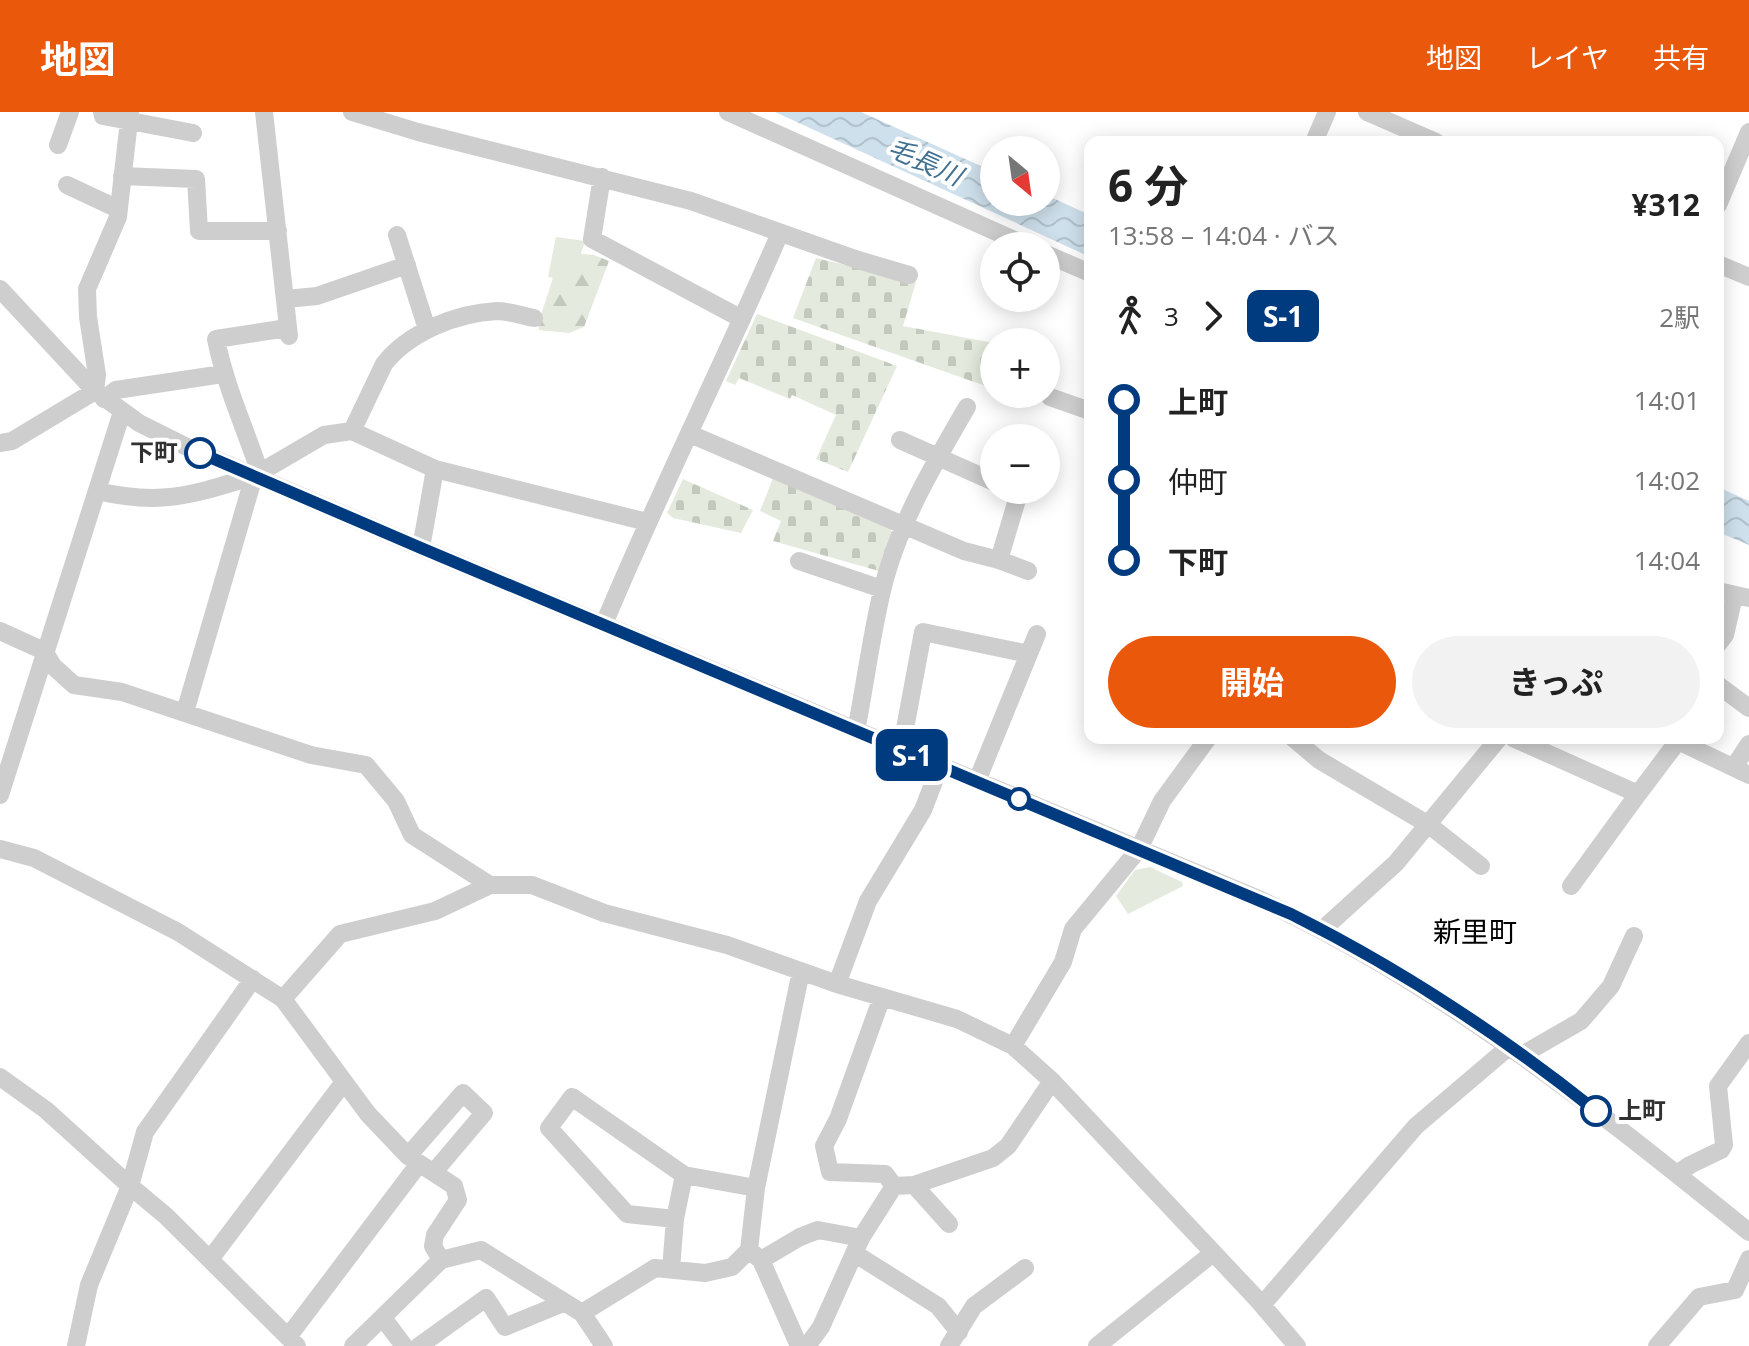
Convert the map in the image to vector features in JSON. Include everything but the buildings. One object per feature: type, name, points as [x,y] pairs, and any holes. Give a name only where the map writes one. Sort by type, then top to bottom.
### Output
[{"type":"street","points":[[58,145],[70,112]]},
{"type":"street","points":[[102,112],[103,116],[129,117],[193,133]]},
{"type":"street","points":[[185,712],[257,474],[236,403],[223,374],[216,339],[288,332],[264,112]]},
{"type":"street","points":[[352,112],[418,132],[691,201],[909,275]]},
{"type":"street","points":[[728,112],[997,232]]},
{"type":"street","points":[[1317,136],[1327,112]]},
{"type":"street","points":[[1367,112],[1422,136]]},
{"type":"street","points":[[100,395],[88,317],[87,289],[118,217],[129,117]]},
{"type":"street","points":[[1724,191],[1749,132]]},
{"type":"street","points":[[122,176],[196,179],[199,231],[278,231]]},
{"type":"street","points":[[602,177],[592,239],[742,319]]},
{"type":"street","points":[[67,185],[118,209]]},
{"type":"street","points":[[604,624],[647,522],[780,233]]},
{"type":"street","points":[[397,235],[427,329]]},
{"type":"street","points":[[1060,260],[1084,270]]},
{"type":"street","points":[[286,299],[317,296],[407,265]]},
{"type":"street","points":[[1724,267],[1749,277]]},
{"type":"street","points":[[0,289],[100,395],[122,412],[185,446],[1254,897],[1322,930],[1450,1005],[1516,1051],[1749,1232]]},
{"type":"street","points":[[352,431],[384,364],[427,329],[462,317],[499,311],[534,318]]},
{"type":"street","points":[[0,443],[12,441],[100,395],[116,390],[223,374]]},
{"type":"street","points":[[1060,400],[1084,409]]},
{"type":"street","points":[[856,731],[882,589],[905,526],[967,407]]},
{"type":"street","points":[[0,795],[122,412]]},
{"type":"street","points":[[97,491],[131,499],[180,497],[257,474],[324,435],[352,431],[435,469],[647,522]]},
{"type":"street","points":[[690,434],[964,551],[1028,571]]},
{"type":"street","points":[[900,440],[980,476]]},
{"type":"street","points":[[421,548],[435,469]]},
{"type":"street","points":[[999,560],[1016,504]]},
{"type":"street","points":[[799,561],[882,589]]},
{"type":"street","points":[[1724,636],[1734,595]]},
{"type":"street","points":[[0,631],[44,651],[53,666],[74,685],[122,692],[311,755],[366,765],[396,801],[412,835],[490,885]]},
{"type":"street","points":[[901,750],[923,632],[1029,654]]},
{"type":"street","points":[[977,781],[1037,634]]},
{"type":"street","points":[[1724,689],[1749,708]]},
{"type":"street","points":[[1013,1046],[1063,962],[1073,929],[1139,849],[1162,801],[1204,744]]},
{"type":"street","points":[[1300,744],[1319,760],[1429,825],[1481,866]]},
{"type":"street","points":[[1322,930],[1396,863],[1494,744]]},
{"type":"street","points":[[1526,744],[1638,794]]},
{"type":"street","points":[[1571,886],[1676,744]]},
{"type":"street","points":[[1684,744],[1742,771],[1749,744]]},
{"type":"street","points":[[837,984],[868,901],[923,810],[940,766]]},
{"type":"street","points":[[0,849],[34,858],[178,932],[283,999],[368,1114],[420,1164],[454,1186],[458,1200],[435,1235],[433,1246],[441,1260]]},
{"type":"street","points":[[283,999],[340,934],[435,911],[490,885],[532,885],[604,913],[727,945],[837,984],[957,1019],[1013,1046],[1052,1081],[1297,1346]]},
{"type":"street","points":[[1262,1305],[1416,1126],[1516,1051],[1581,1021],[1611,986],[1634,936]]},
{"type":"street","points":[[799,1346],[755,1255],[756,1188],[801,971]]},
{"type":"street","points":[[76,1346],[89,1285],[130,1186],[145,1132],[253,979]]},
{"type":"street","points":[[882,997],[838,1119],[824,1146],[830,1172],[885,1174],[894,1186]]},
{"type":"street","points":[[1677,1174],[1721,1150],[1724,1145],[1718,1086],[1749,1043]]},
{"type":"street","points":[[0,1077],[46,1110],[166,1216],[292,1342],[420,1164]]},
{"type":"street","points":[[894,1186],[914,1185],[993,1158],[1008,1146],[1052,1081]]},
{"type":"street","points":[[211,1258],[344,1082]]},
{"type":"street","points":[[675,1219],[627,1214],[549,1128],[572,1097],[684,1175],[756,1188]]},
{"type":"street","points":[[671,1269],[675,1219],[684,1175]]},
{"type":"street","points":[[914,1185],[949,1224]]},
{"type":"street","points":[[807,1346],[821,1327],[858,1245],[894,1186]]},
{"type":"street","points":[[582,1313],[655,1268],[705,1273],[732,1267],[818,1230],[858,1245],[938,1306],[954,1339]]},
{"type":"street","points":[[353,1346],[441,1260],[481,1250],[582,1313],[604,1346]]},
{"type":"street","points":[[1097,1346],[1213,1253]]},
{"type":"street","points":[[1657,1346],[1699,1297],[1735,1290],[1749,1259]]},
{"type":"street","points":[[954,1339],[974,1306],[1025,1268]]},
{"type":"street","points":[[419,1346],[486,1298],[505,1327],[563,1303]]},
{"type":"street","points":[[383,1318],[404,1346]]},
{"type":"green space","points":[[556,237],[585,241],[572,281],[548,277]]},
{"type":"green space","points":[[558,252],[594,255],[609,261],[584,327],[569,333],[539,330],[538,324]]},
{"type":"green space","points":[[816,258],[916,282],[903,326],[980,340],[980,384],[793,318]]},
{"type":"green space","points":[[757,314],[897,366],[848,472],[816,459],[836,415],[792,395],[790,399],[739,378],[735,385],[726,381]]},
{"type":"green space","points":[[773,478],[889,527],[893,534],[879,571],[773,541],[781,521],[760,511]]},
{"type":"green space","points":[[683,479],[753,510],[741,533],[673,518],[667,513]]},
{"type":"green space","points":[[1150,867],[1182,882],[1183,886],[1128,914],[1116,896],[1135,870]]},
{"type":"water","name":"毛長川","points":[[775,112],[861,112],[980,166],[980,206]]},
{"type":"water","points":[[1060,201],[1084,212],[1084,254],[1060,243],[1060,232],[1036,232],[1001,216],[1060,216]]},
{"type":"water","points":[[1724,490],[1749,501],[1749,545],[1724,535]]},
{"type":"bus line","name":"S-1","points":[[200,453],[1291,914],[1366,954],[1461,1011],[1596,1111]]},
{"type":"place","name":"下町","points":[[200,453]]},
{"type":"place","name":"上町","points":[[1596,1111]]},
{"type":"district","name":"新里町","points":[[1475,932]]}]
